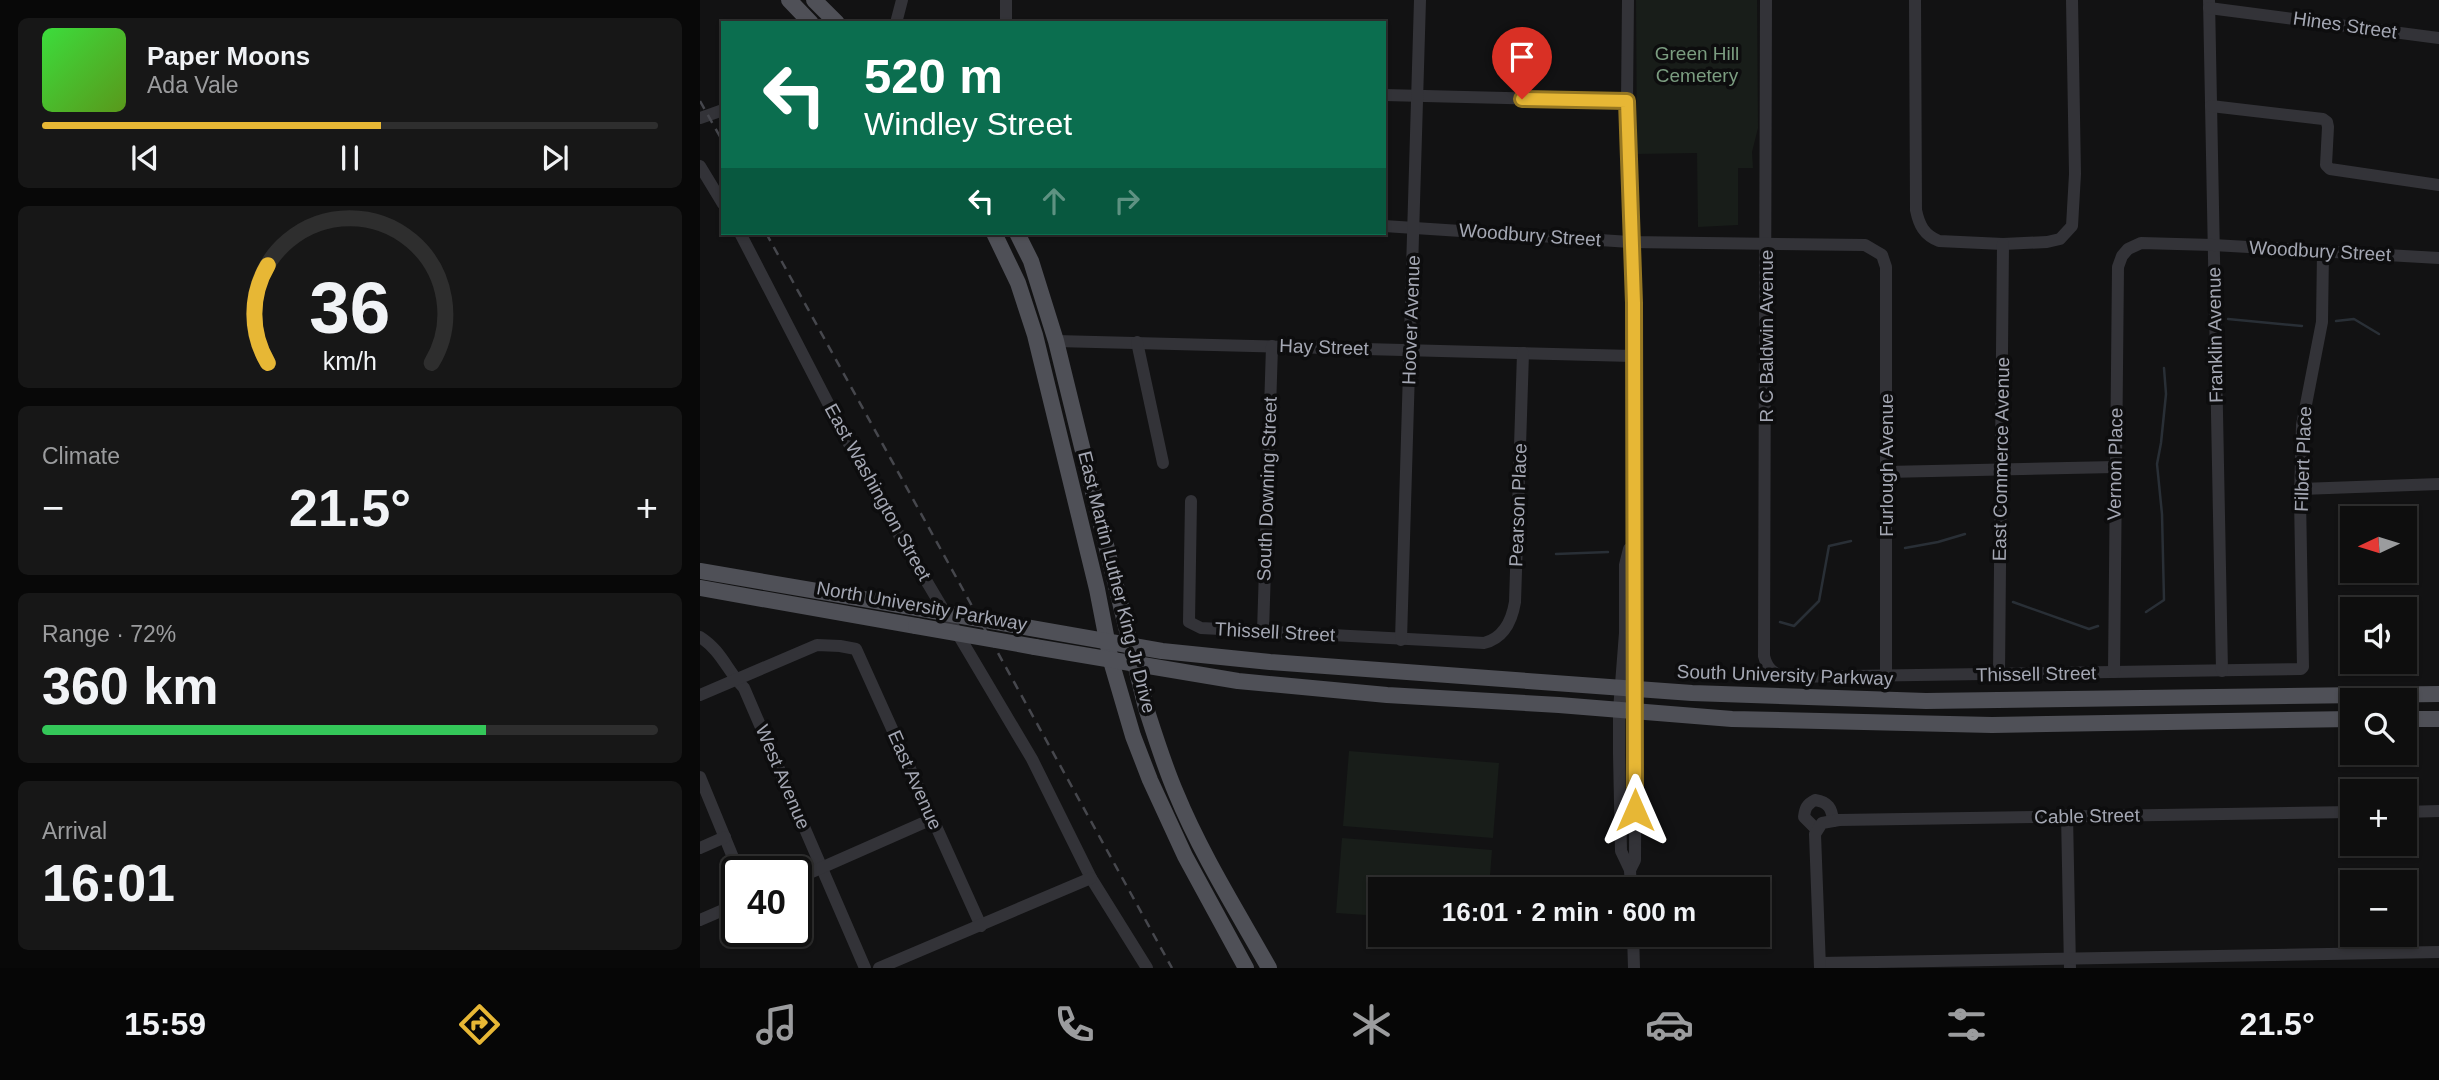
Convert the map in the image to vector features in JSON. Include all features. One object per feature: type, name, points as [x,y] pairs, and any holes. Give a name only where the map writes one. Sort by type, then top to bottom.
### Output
[{"type":"main road","points":[[789,0],[809,21]]},
{"type":"main road","points":[[814,0],[835,21]]},
{"type":"main road","name":"East Martin Luther King Jr Drive","points":[[994,235],[1018,283],[1035,335],[1097,589],[1111,661],[1133,736],[1163,811],[1246,968]]},
{"type":"main road","name":"East Martin Luther King Jr Drive","points":[[1018,235],[1031,261],[1056,341],[1146,708],[1176,795],[1269,968]]},
{"type":"main road","name":"North University Parkway","points":[[700,571],[1132,646]]},
{"type":"main road","name":"North University Parkway","points":[[700,588],[1136,665]]},
{"type":"main road","name":"South University Parkway","points":[[1132,646],[1270,662],[1629,690],[1926,701],[2439,694]]},
{"type":"main road","points":[[1136,665],[1238,681],[1387,695],[1732,719],[1992,726],[2340,719]]},
{"type":"main road","points":[[2417,719],[2439,719]]},
{"type":"street","points":[[896,21],[902,0]]},
{"type":"street","points":[[1006,0],[1006,21]]},
{"type":"street","name":"Hoover Avenue","points":[[1401,640],[1420,0]]},
{"type":"street","points":[[1628,0],[1633,532],[1622,850],[1630,877]]},
{"type":"street","name":"R C Baldwin Avenue","points":[[1766,0],[1764,656],[1769,670]]},
{"type":"street","points":[[1915,0],[1916,210],[1919,226],[1931,237],[1944,242],[2003,244],[2055,241],[2067,233],[2073,220],[2075,174],[2072,0]]},
{"type":"street","name":"Hines Street","points":[[2209,4],[2439,38]]},
{"type":"street","name":"Franklin Avenue","points":[[2209,4],[2222,671]]},
{"type":"street","points":[[1386,95],[1627,101]]},
{"type":"street","points":[[2211,106],[2323,119],[2327,121],[2328,127],[2326,165],[2330,169],[2439,185]]},
{"type":"street","points":[[700,118],[721,111]]},
{"type":"street","points":[[700,166],[720,199]]},
{"type":"street","name":"Woodbury Street","points":[[1386,226],[1630,242],[1865,245],[1882,255]]},
{"type":"street","name":"East Washington Street","points":[[741,235],[876,496],[1032,759],[1091,878],[1147,968]]},
{"type":"street","name":"Woodbury Street","points":[[2122,256],[2128,249],[2141,243],[2439,258]]},
{"type":"street","name":"East Commerce Avenue","points":[[1999,674],[2003,244]]},
{"type":"street","name":"Filbert Place","points":[[2303,667],[2302,425],[2322,322],[2323,252]]},
{"type":"street","name":"Furlough Avenue","points":[[1882,255],[1886,267],[1886,676]]},
{"type":"street","name":"Vernon Place","points":[[2114,672],[2118,267],[2122,256]]},
{"type":"street","name":"Hay Street","points":[[1056,341],[1633,356]]},
{"type":"street","points":[[1137,342],[1163,463]]},
{"type":"street","name":"South Downing Street","points":[[1263,632],[1272,346]]},
{"type":"street","name":"Pearson Place","points":[[1484,643],[1493,640],[1506,629],[1514,611],[1523,353]]},
{"type":"street","points":[[1886,472],[2115,467]]},
{"type":"street","points":[[2301,489],[2439,484]]},
{"type":"street","name":"Thissell Street","points":[[1191,501],[1189,622],[1201,628],[1484,643]]},
{"type":"street","name":"West Avenue","points":[[700,637],[713,646],[744,688],[865,968]]},
{"type":"street","name":"East Avenue","points":[[736,680],[817,645],[856,649],[981,926]]},
{"type":"street","name":"Thissell Street","points":[[1769,670],[1784,677],[2295,670],[2303,667]]},
{"type":"street","points":[[700,695],[736,680]]},
{"type":"street","points":[[700,777],[732,856]]},
{"type":"street","points":[[2417,812],[2439,811]]},
{"type":"street","name":"Cable Street","points":[[1820,966],[1824,824],[2067,816],[2340,812]]},
{"type":"street","points":[[2067,816],[2070,963]]},
{"type":"street","points":[[812,872],[932,819]]},
{"type":"street","points":[[700,848],[725,837]]},
{"type":"street","points":[[879,968],[1091,878]]},
{"type":"street","points":[[700,920],[721,911]]},
{"type":"street","points":[[1633,947],[1634,968]]},
{"type":"street","points":[[1820,966],[2070,963],[2439,952]]},
{"type":"green space","name":"Green Hill Cemetery","points":[[1636,0],[1757,0],[1758,128],[1752,152],[1753,168],[1738,168],[1738,225],[1698,227],[1697,153],[1637,154]]},
{"type":"green space","points":[[1349,751],[1499,763],[1493,838],[1343,826]]},
{"type":"green space","points":[[1342,838],[1492,850],[1490,877],[1368,877],[1368,915],[1336,913]]},
{"type":"waterway","points":[[2228,319],[2302,326]]},
{"type":"waterway","points":[[2336,321],[2354,319],[2379,334]]},
{"type":"waterway","points":[[2146,612],[2164,600],[2162,514],[2157,464],[2166,394],[2164,368]]},
{"type":"waterway","points":[[1905,548],[1965,534]]},
{"type":"waterway","points":[[1780,622],[1794,626],[1819,601],[1829,546],[1851,541]]},
{"type":"waterway","points":[[1556,554],[1608,552]]},
{"type":"waterway","points":[[2013,602],[2089,629],[2098,626]]},
{"type":"railway","points":[[700,101],[721,138]]},
{"type":"railway","points":[[767,235],[1172,968]]},
{"type":"route","points":[[1522,99],[1627,101],[1634,303],[1635,810]]}]
